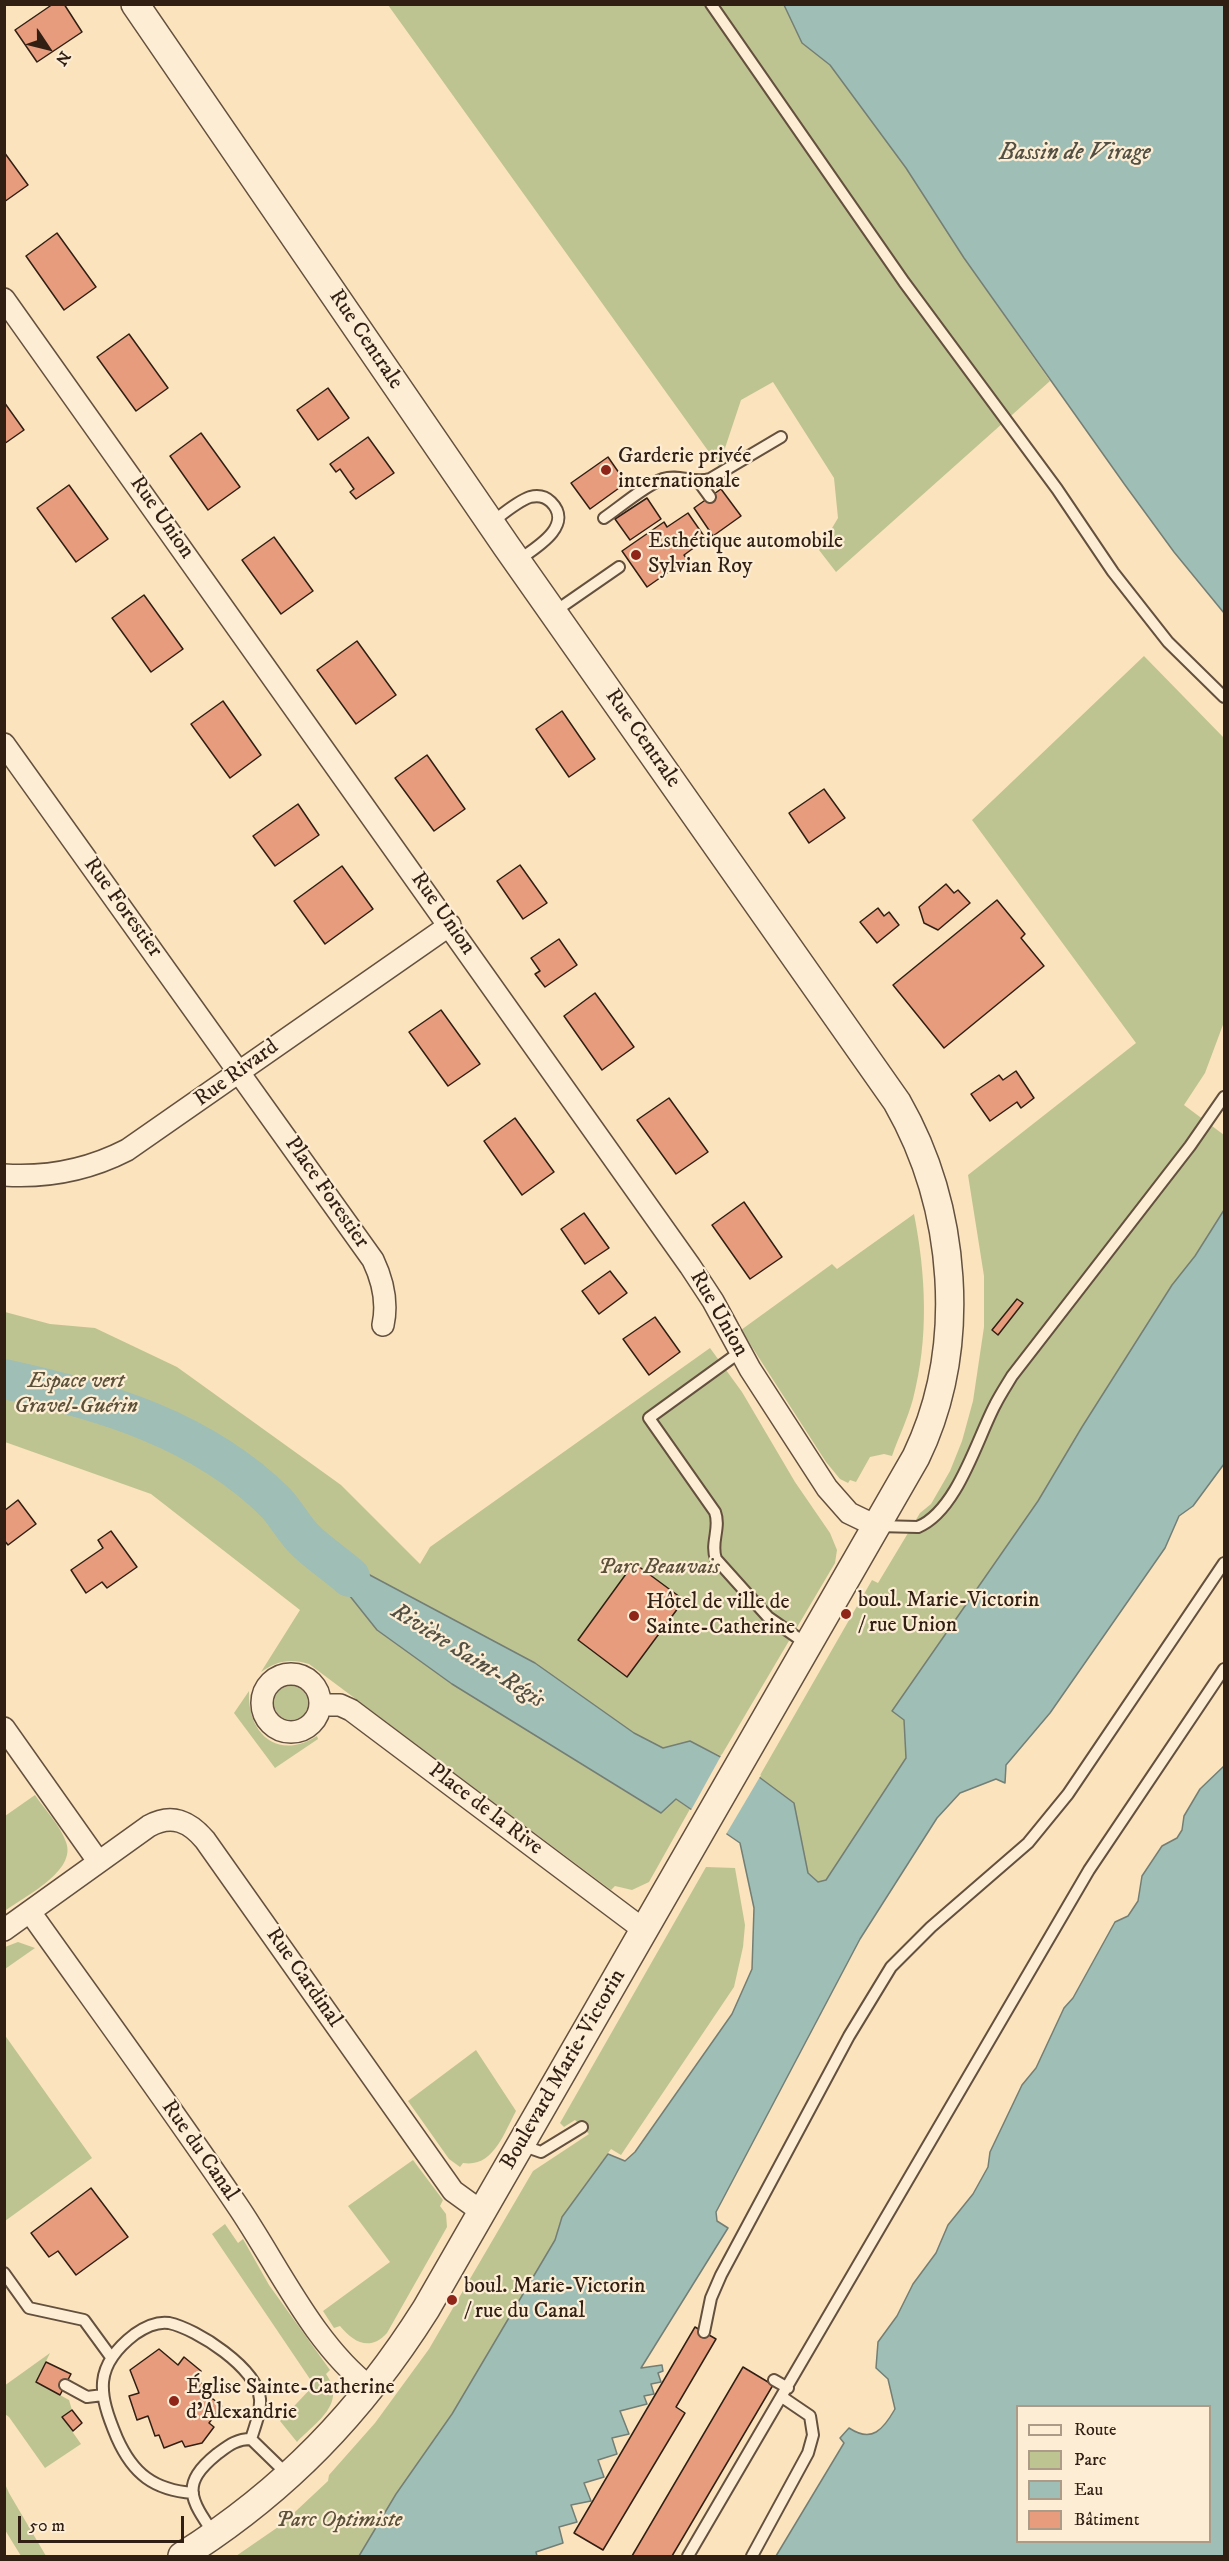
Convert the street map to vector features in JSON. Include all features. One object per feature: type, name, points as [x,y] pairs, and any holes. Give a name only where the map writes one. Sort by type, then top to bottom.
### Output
[{"type":"street","name":"Rue Centrale","points":[[135,4],[517,561],[887,1086],[909,1125],[929,1176],[940,1218],[947,1265],[949,1316],[945,1365],[933,1417],[925,1438],[876,1526]]},
{"type":"street","name":"Rue Union","points":[[4,299],[695,1273],[740,1352],[827,1488],[849,1513],[876,1526]]},
{"type":"street","name":"Rue Forestier","points":[[4,744],[240,1071]]},
{"type":"street","name":"Rue Rivard","points":[[4,1176],[58,1173],[104,1161],[155,1133],[450,925]]},
{"type":"street","name":"Place Forestier","points":[[240,1071],[373,1260],[384,1289],[386,1313],[383,1325]]},
{"type":"street","name":"Boulevard Marie-Victorin","points":[[182,2556],[215,2535],[289,2477],[371,2388],[414,2327],[876,1526]]},
{"type":"street","name":"Place de la Rive","points":[[320,1705],[340,1705],[351,1710],[644,1930]]},
{"type":"street","points":[[4,1728],[99,1862]]},
{"type":"street","name":"Rue Cardinal","points":[[4,1929],[155,1822],[175,1819],[197,1830],[453,2191],[482,2212]]},
{"type":"street","name":"Rue du Canal","points":[[30,1912],[222,2183],[298,2302],[346,2367],[371,2388]]},
{"type":"lane","points":[[711,4],[904,282],[1057,489],[1113,572],[1168,642],[1224,697]]},
{"type":"lane","points":[[604,518],[662,479],[674,477],[699,482],[724,472],[781,437]]},
{"type":"lane","points":[[699,482],[710,497]]},
{"type":"lane","points":[[491,523],[528,498],[538,495],[550,501],[557,509],[557,523],[553,533],[517,561]]},
{"type":"lane","points":[[554,612],[619,567]]},
{"type":"lane","points":[[876,1526],[918,1527],[939,1510],[959,1481],[995,1404],[1012,1376],[1190,1146],[1224,1096]]},
{"type":"lane","points":[[740,1352],[649,1418],[715,1512],[718,1525],[713,1551],[716,1559],[768,1617],[808,1645]]},
{"type":"lane","points":[[704,2332],[711,2298],[721,2275],[849,2036],[891,1967],[931,1927],[1004,1865],[1044,1825],[1086,1769],[1224,1563]]},
{"type":"lane","points":[[688,2556],[1089,1870],[1224,1669]]},
{"type":"lane","points":[[520,2145],[541,2152],[582,2127]]},
{"type":"lane","points":[[4,2273],[29,2308],[84,2320],[111,2357]]},
{"type":"lane","points":[[193,2493],[172,2491],[143,2477],[120,2446],[106,2413],[103,2370],[111,2357],[135,2334],[155,2324],[168,2323],[195,2332],[236,2362],[251,2379],[260,2397],[260,2410],[251,2439]]},
{"type":"lane","points":[[752,2556],[808,2453],[813,2435],[810,2416],[774,2380]]},
{"type":"lane","points":[[65,2385],[87,2397],[104,2395]]},
{"type":"lane","points":[[251,2439],[289,2477]]},
{"type":"lane","points":[[215,2535],[198,2510],[191,2486],[195,2476],[205,2464],[233,2442],[251,2439]]},
{"type":"green space","points":[[388,5],[784,5],[802,43],[830,65],[906,168],[964,258],[1050,381],[836,572],[819,550],[838,518],[834,478],[773,382],[741,400],[719,466]]},
{"type":"green space","points":[[1144,656],[1224,738],[1224,1022],[1205,1073],[1184,1105],[1224,1135],[1224,1210],[1195,1256],[1172,1285],[1038,1501],[892,1711],[904,1720],[906,1758],[826,1880],[818,1882],[808,1873],[794,1803],[759,1777],[872,1580],[878,1583],[920,1513],[931,1504],[950,1471],[962,1441],[973,1401],[984,1327],[984,1276],[968,1175],[1136,1043],[972,820]]},
{"type":"green space","points":[[914,1214],[923,1283],[924,1330],[913,1399],[892,1456],[884,1454],[870,1457],[856,1482],[850,1480],[848,1483],[840,1479],[826,1462],[741,1330],[832,1264],[837,1269]]},
{"type":"green space","points":[[5,1312],[50,1324],[95,1328],[177,1367],[341,1485],[420,1564],[430,1547],[710,1348],[742,1392],[795,1482],[830,1533],[837,1550],[835,1563],[721,1756],[690,1741],[663,1748],[634,1733],[535,1663],[307,1542],[377,1630],[452,1684],[660,1813],[676,1799],[690,1809],[649,1882],[632,1890],[615,1886],[611,1890],[309,1664],[296,1661],[284,1662],[261,1672],[300,1610],[151,1494],[5,1442]]},
{"type":"green space","points":[[291,1686],[303,1691],[308,1703],[303,1715],[291,1720],[279,1715],[274,1703],[279,1691]]},
{"type":"green space","points":[[249,1691],[253,1720],[259,1731],[268,1739],[290,1746],[317,1736],[318,1739],[275,1768],[234,1713]]},
{"type":"green space","points":[[35,1795],[60,1830],[66,1842],[67,1853],[57,1873],[5,1911],[5,1816]]},
{"type":"green space","name":"Parc Optimiste","points":[[706,1867],[735,1868],[745,1925],[743,1947],[734,1987],[621,2155],[611,2149],[562,2217],[555,2240],[452,2414],[396,2494],[359,2556],[236,2556],[281,2525],[328,2481],[329,2475],[375,2423],[429,2349],[533,2171],[589,2134],[575,2120],[564,2127],[560,2123]]},
{"type":"green space","points":[[18,1942],[35,1948],[5,1969],[5,1947]]},
{"type":"green space","points":[[4,2034],[92,2158],[5,2221],[4,2221]]},
{"type":"green space","points":[[476,2050],[516,2111],[490,2155],[473,2163],[463,2163],[460,2167],[449,2159],[408,2101]]},
{"type":"green space","points":[[413,2160],[443,2200],[440,2206],[446,2214],[447,2227],[387,2333],[374,2342],[362,2343],[350,2337],[340,2326],[334,2328],[323,2311],[390,2262],[348,2206]]},
{"type":"green space","points":[[225,2224],[238,2243],[243,2239],[269,2285],[330,2370],[326,2374],[332,2385],[331,2403],[321,2419],[297,2442],[280,2421],[314,2385],[212,2234]]},
{"type":"green space","points":[[50,2353],[36,2382],[69,2400],[72,2410],[62,2417],[81,2444],[45,2468],[5,2414],[4,2386]]},
{"type":"green space","points":[[5,2484],[46,2556],[21,2556],[5,2530]]},
{"type":"water","name":"Bassin de Virage","points":[[784,5],[1224,5],[1224,613],[1174,552],[1125,485],[964,258],[906,168],[830,65],[802,43]]},
{"type":"water","points":[[1224,1210],[1224,1464],[1193,1506],[1179,1516],[1165,1548],[1050,1713],[1006,1765],[1005,1783],[996,1779],[960,1793],[937,1818],[860,1939],[716,2212],[717,2221],[728,2228],[641,2368],[662,2365],[663,2371],[658,2373],[661,2382],[651,2384],[654,2394],[644,2396],[647,2404],[620,2411],[629,2434],[612,2438],[617,2454],[598,2460],[604,2477],[584,2483],[591,2501],[571,2505],[577,2522],[559,2527],[563,2543],[536,2552],[537,2556],[359,2556],[396,2494],[452,2414],[555,2240],[562,2217],[608,2154],[625,2161],[635,2152],[732,2014],[752,1969],[754,1908],[740,1843],[676,1799],[661,1813],[452,1684],[377,1630],[306,1541],[535,1663],[634,1733],[663,1748],[690,1741],[759,1777],[794,1803],[808,1873],[818,1882],[826,1880],[906,1758],[904,1720],[892,1711],[1038,1501],[1172,1285],[1195,1256]]},
{"type":"water","points":[[1224,1766],[1224,2556],[776,2556],[844,2443],[840,2438],[849,2428],[864,2434],[876,2432],[886,2423],[895,2409],[888,2379],[876,2368],[878,2342],[897,2316],[913,2284],[936,2253],[948,2225],[973,2194],[988,2167],[990,2152],[1022,2085],[1036,2068],[1064,2008],[1073,1998],[1115,1922],[1128,1916],[1138,1901],[1142,1876],[1162,1846],[1177,1838],[1182,1830],[1184,1816],[1200,1789]]},
{"type":"pier","points":[[722,1754],[761,1775],[725,1836],[690,1812]]},
{"type":"building","points":[[53,4],[64,4],[82,32],[37,62],[15,30]]},
{"type":"building","points":[[4,152],[28,185],[4,202]]},
{"type":"building","points":[[57,233],[96,287],[64,310],[26,256]]},
{"type":"building","points":[[129,334],[168,388],[136,411],[97,357]]},
{"type":"building","points":[[328,388],[349,418],[318,440],[297,410]]},
{"type":"building","points":[[4,402],[24,430],[4,444]]},
{"type":"building","points":[[201,433],[240,487],[208,510],[170,456]]},
{"type":"building","points":[[368,437],[394,473],[356,499],[350,492],[354,489],[340,469],[336,472],[330,464]]},
{"type":"building","points":[[608,457],[626,483],[590,509],[571,483]]},
{"type":"building","points":[[69,485],[108,539],[76,562],[37,508]]},
{"type":"building","points":[[721,489],[741,516],[713,536],[694,508]]},
{"type":"building","points":[[647,498],[661,519],[630,540],[615,519]]},
{"type":"building","points":[[688,513],[706,539],[684,555],[687,559],[647,587],[622,551],[664,522],[667,527]]},
{"type":"building","points":[[274,537],[313,591],[281,614],[242,560]]},
{"type":"building","points":[[144,595],[183,649],[151,672],[112,618]]},
{"type":"building","points":[[357,641],[396,695],[356,724],[317,670]]},
{"type":"building","points":[[223,701],[261,755],[230,778],[191,724]]},
{"type":"building","points":[[562,711],[595,759],[569,777],[536,729]]},
{"type":"building","points":[[427,755],[465,809],[434,831],[395,778]]},
{"type":"building","points":[[824,789],[845,818],[809,843],[789,813]]},
{"type":"building","points":[[298,804],[319,835],[275,866],[253,836]]},
{"type":"building","points":[[520,865],[547,903],[523,919],[497,881]]},
{"type":"building","points":[[342,866],[373,909],[325,944],[294,901]]},
{"type":"building","points":[[946,884],[954,893],[958,890],[970,903],[938,930],[924,923],[919,907]]},
{"type":"building","points":[[997,900],[1025,934],[1021,938],[1044,966],[944,1048],[893,985]]},
{"type":"building","points":[[878,908],[884,916],[889,912],[899,925],[877,943],[860,922]]},
{"type":"building","points":[[559,939],[577,965],[545,987],[535,974],[540,971],[531,958]]},
{"type":"building","points":[[595,993],[634,1047],[602,1070],[564,1016]]},
{"type":"building","points":[[441,1010],[480,1064],[448,1086],[409,1032]]},
{"type":"building","points":[[1016,1071],[1034,1098],[1021,1108],[1017,1102],[990,1121],[971,1094],[999,1075],[1003,1080]]},
{"type":"building","points":[[669,1098],[708,1152],[676,1174],[637,1120]]},
{"type":"building","points":[[515,1118],[554,1172],[522,1195],[484,1141]]},
{"type":"building","points":[[744,1202],[782,1257],[750,1279],[712,1225]]},
{"type":"building","points":[[584,1213],[609,1248],[585,1264],[561,1229]]},
{"type":"building","points":[[610,1271],[627,1293],[599,1314],[582,1291]]},
{"type":"building","points":[[1017,1299],[1023,1303],[998,1335],[992,1330]]},
{"type":"building","points":[[655,1317],[680,1352],[649,1375],[623,1339]]},
{"type":"building","points":[[18,1500],[36,1524],[8,1545],[4,1540],[4,1511]]},
{"type":"building","points":[[111,1531],[137,1567],[107,1588],[102,1582],[86,1593],[71,1570],[103,1548],[98,1540]]},
{"type":"building","name":"Hôtel de ville de Sainte-Catherine","points":[[634,1563],[684,1600],[627,1677],[578,1640]]},
{"type":"building","points":[[91,2188],[128,2237],[76,2275],[58,2251],[49,2257],[31,2233]]},
{"type":"building","points":[[695,2327],[716,2339],[676,2407],[685,2413],[603,2550],[574,2533]]},
{"type":"building","name":"Église Sainte-Catherine d'Alexandrie","points":[[159,2349],[178,2365],[184,2357],[201,2371],[196,2379],[212,2392],[209,2396],[222,2406],[209,2423],[214,2427],[202,2443],[185,2447],[182,2441],[164,2448],[159,2435],[155,2436],[148,2416],[137,2420],[129,2396],[139,2393],[130,2370]]},
{"type":"building","points":[[46,2362],[71,2374],[60,2395],[36,2382]]},
{"type":"building","points":[[743,2367],[773,2385],[672,2556],[632,2556]]},
{"type":"building","points":[[72,2410],[82,2423],[73,2431],[62,2417]]},
{"type":"waterway","name":"Rivière Saint-Régis","points":[[4,1379],[114,1408],[184,1437],[247,1478],[276,1503],[307,1542],[350,1577]]},
{"type":"place","name":"Garderie privée internationale","points":[[606,470]]},
{"type":"place","name":"Esthétique automobile Sylvian Roy","points":[[636,555]]},
{"type":"place","name":"boul. Marie-Victorin / rue Union","points":[[846,1614]]},
{"type":"place","name":"Hôtel de ville de Sainte-Catherine","points":[[634,1616]]},
{"type":"place","name":"boul. Marie-Victorin / rue du Canal","points":[[452,2300]]},
{"type":"place","name":"Église Sainte-Catherine d'Alexandrie","points":[[174,2401]]},
{"type":"park label","name":"Espace vert Gravel-Guérin","points":[[76,1394]]},
{"type":"park label","name":"Parc Beauvais","points":[[659,1568]]}]
